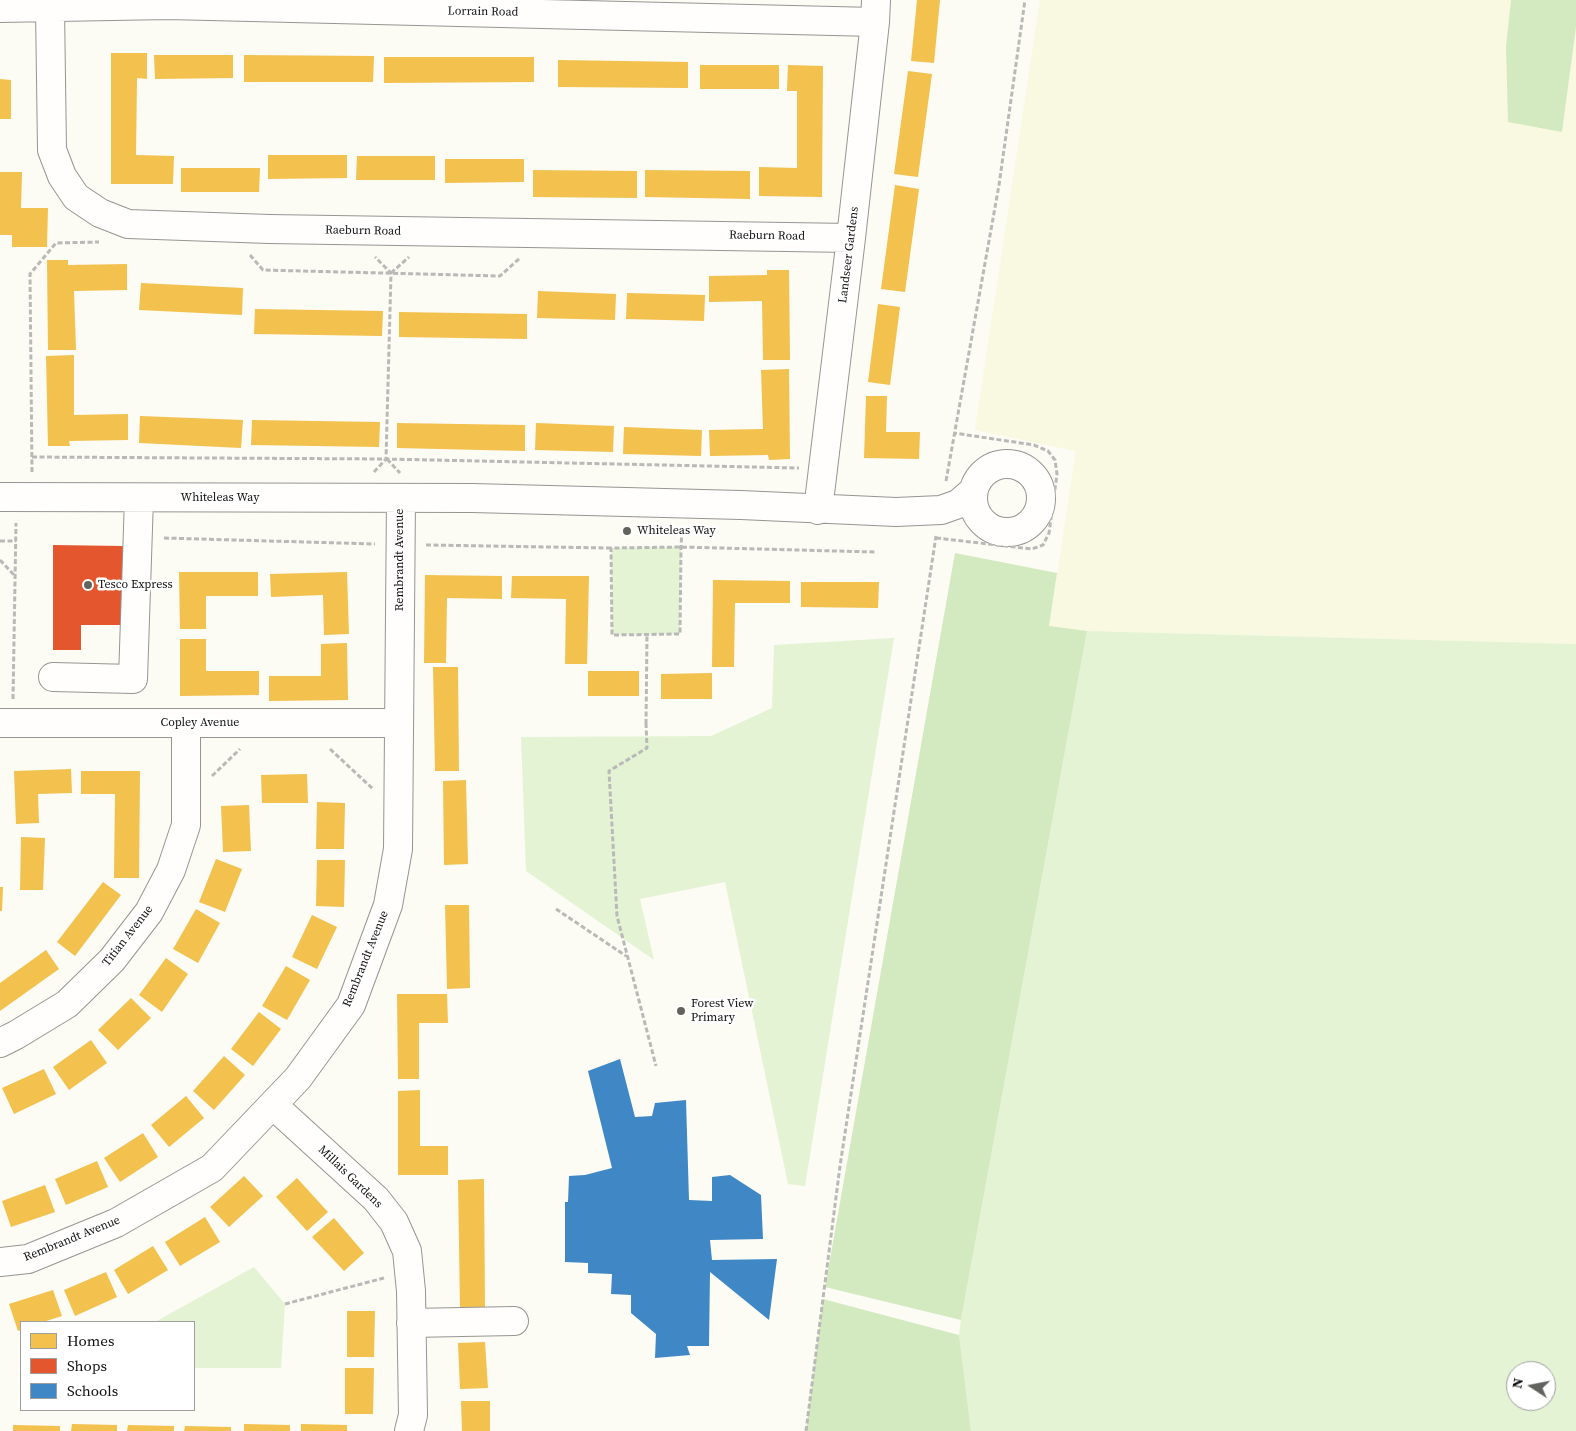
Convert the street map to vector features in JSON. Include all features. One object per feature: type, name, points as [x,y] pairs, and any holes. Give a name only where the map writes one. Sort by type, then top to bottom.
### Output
[{"type":"street","name":"Lorrain Road","points":[[0,8],[50,8],[168,2],[876,11]]},
{"type":"street","name":"Raeburn Road","points":[[50,8],[52,150],[62,176],[76,197],[100,213],[128,224],[227,228],[851,238]]},
{"type":"street","name":"Landseer Gardens","points":[[818,510],[876,11]]},
{"type":"street","name":"Whiteleas Way","points":[[16,497],[472,498],[896,512],[941,510],[958,513],[982,523],[992,530],[1004,533],[1016,532],[1026,527],[1035,518],[1040,507],[1041,495],[1038,484],[1024,468],[1014,464],[1003,464],[992,467],[984,473],[977,481],[973,491],[958,504],[941,510]]},
{"type":"street","points":[[973,491],[972,502],[975,513],[982,523]]},
{"type":"street","points":[[53,677],[133,679],[139,498]]},
{"type":"street","name":"Rembrandt Avenue","points":[[0,1262],[28,1259],[116,1223],[212,1168],[298,1078],[350,1005],[388,906],[398,850],[400,498]]},
{"type":"street","name":"Copley Avenue","points":[[6,723],[399,723]]},
{"type":"street","name":"Titian Avenue","points":[[0,1043],[67,1004],[112,960],[149,912],[171,870],[186,825],[186,723]]},
{"type":"street","name":"Millais Gardens","points":[[273,1105],[376,1198],[394,1222],[407,1251],[411,1323],[412,1415],[409,1431]]},
{"type":"street","points":[[411,1323],[514,1321]]},
{"type":"path","points":[[806,1431],[840,1166],[936,538],[999,185],[1025,0]]},
{"type":"path","points":[[227,228],[263,270],[500,276],[549,233]]},
{"type":"path","points":[[6,723],[15,576],[16,497],[32,457],[30,274],[56,243],[106,242]]},
{"type":"path","points":[[386,459],[391,273]]},
{"type":"path","points":[[936,538],[1032,549],[1044,545],[1049,533],[1057,474],[1055,460],[1048,451],[1034,445],[954,434]]},
{"type":"path","points":[[32,457],[386,459],[822,468]]},
{"type":"path","points":[[611,548],[612,635],[680,634],[682,504]]},
{"type":"path","points":[[138,538],[400,545],[875,552]]},
{"type":"path","points":[[0,540],[16,541]]},
{"type":"path","points":[[0,560],[15,576]]},
{"type":"path","points":[[647,635],[647,748],[609,771],[617,916],[656,1066]]},
{"type":"path","points":[[186,801],[267,723]]},
{"type":"path","points":[[302,723],[398,812]]},
{"type":"path","points":[[556,908],[627,956]]},
{"type":"path","points":[[285,1304],[409,1271]]},
{"type":"green space","points":[[1040,0],[1511,0],[1506,46],[1562,132],[1576,27],[1576,644],[1087,631],[1049,627],[1076,451],[975,430]]},
{"type":"green space","points":[[1511,0],[1576,0],[1576,27],[1562,132],[1508,122],[1506,46]]},
{"type":"green space","points":[[681,547],[680,634],[612,635],[611,548]]},
{"type":"green space","points":[[955,553],[1057,573],[1049,626],[1087,631],[961,1320],[825,1287]]},
{"type":"green space","points":[[1087,631],[1576,644],[1576,1431],[971,1431],[959,1335]]},
{"type":"green space","points":[[894,638],[805,1186],[788,1184],[725,882],[640,899],[654,960],[526,871],[521,737],[711,736],[772,708],[774,645]]},
{"type":"green space","points":[[254,1267],[285,1304],[281,1368],[195,1368],[195,1321],[157,1321]]},
{"type":"green space","points":[[823,1299],[959,1335],[971,1431],[806,1431]]},
{"type":"building: Homes","points":[[917,0],[940,0],[934,63],[911,61]]},
{"type":"building: Homes","points":[[111,53],[147,53],[147,79],[137,78],[136,155],[174,156],[173,184],[111,184]]},
{"type":"building: Homes","points":[[154,55],[233,55],[233,78],[155,79]]},
{"type":"building: Homes","points":[[244,55],[374,56],[373,82],[244,82]]},
{"type":"building: Homes","points":[[384,57],[534,57],[534,82],[384,83]]},
{"type":"building: Homes","points":[[558,60],[688,62],[688,88],[558,87]]},
{"type":"building: Homes","points":[[700,65],[779,65],[779,89],[700,89]]},
{"type":"building: Homes","points":[[788,65],[823,66],[822,197],[759,196],[759,167],[797,168],[797,91],[787,91]]},
{"type":"building: Homes","points":[[908,71],[932,74],[918,177],[894,174]]},
{"type":"building: Homes","points":[[0,79],[11,80],[11,119],[0,119]]},
{"type":"building: Homes","points":[[268,155],[347,155],[347,178],[268,179]]},
{"type":"building: Homes","points":[[357,156],[435,156],[435,180],[356,180]]},
{"type":"building: Homes","points":[[445,159],[524,159],[524,182],[445,183]]},
{"type":"building: Homes","points":[[181,168],[260,168],[259,192],[181,192]]},
{"type":"building: Homes","points":[[533,170],[637,171],[637,198],[533,197]]},
{"type":"building: Homes","points":[[645,170],[750,171],[750,199],[645,197]]},
{"type":"building: Homes","points":[[0,172],[22,172],[21,208],[48,208],[47,247],[12,247],[12,235],[0,235]]},
{"type":"building: Homes","points":[[895,185],[919,189],[905,292],[881,289]]},
{"type":"building: Homes","points":[[47,260],[68,260],[68,265],[127,264],[127,290],[74,291],[76,350],[48,350]]},
{"type":"building: Homes","points":[[767,270],[789,270],[790,360],[763,360],[762,301],[709,302],[709,276],[767,275]]},
{"type":"building: Homes","points":[[141,283],[243,288],[242,315],[139,310]]},
{"type":"building: Homes","points":[[538,291],[616,294],[615,320],[537,318]]},
{"type":"building: Homes","points":[[627,293],[705,295],[704,321],[626,319]]},
{"type":"building: Homes","points":[[878,304],[900,307],[890,385],[868,382]]},
{"type":"building: Homes","points":[[255,309],[383,311],[382,336],[254,334]]},
{"type":"building: Homes","points":[[399,312],[527,314],[527,339],[399,337]]},
{"type":"building: Homes","points":[[74,355],[74,415],[128,414],[128,440],[69,441],[70,446],[48,446],[46,356]]},
{"type":"building: Homes","points":[[789,369],[790,459],[769,460],[768,455],[710,456],[709,430],[763,429],[761,370]]},
{"type":"building: Homes","points":[[866,396],[887,396],[886,432],[920,432],[919,459],[864,458]]},
{"type":"building: Homes","points":[[140,416],[243,420],[241,448],[139,443]]},
{"type":"building: Homes","points":[[252,420],[380,422],[379,447],[251,445]]},
{"type":"building: Homes","points":[[397,423],[525,425],[525,451],[397,448]]},
{"type":"building: Homes","points":[[536,423],[614,426],[613,452],[535,450]]},
{"type":"building: Homes","points":[[624,427],[702,430],[701,456],[623,454]]},
{"type":"building: Homes","points":[[179,572],[258,572],[258,596],[206,596],[206,629],[180,629]]},
{"type":"building: Homes","points":[[347,572],[349,634],[324,635],[323,595],[271,597],[270,574]]},
{"type":"building: Homes","points":[[425,575],[502,576],[502,599],[447,598],[446,663],[424,663]]},
{"type":"building: Homes","points":[[512,576],[589,576],[587,664],[565,664],[566,599],[511,598]]},
{"type":"building: Homes","points":[[713,580],[790,581],[790,603],[735,603],[734,667],[712,667]]},
{"type":"building: Homes","points":[[801,582],[879,582],[878,608],[801,607]]},
{"type":"building: Homes","points":[[180,639],[206,639],[206,671],[259,671],[259,695],[180,696]]},
{"type":"building: Homes","points":[[347,643],[348,700],[269,701],[269,676],[321,676],[321,644]]},
{"type":"building: Homes","points":[[433,667],[458,667],[459,771],[435,771]]},
{"type":"building: Homes","points":[[588,671],[639,671],[639,696],[588,696]]},
{"type":"building: Homes","points":[[712,673],[712,699],[661,699],[661,674]]},
{"type":"building: Homes","points":[[71,769],[72,793],[38,794],[39,823],[16,824],[14,771]]},
{"type":"building: Homes","points":[[81,771],[140,771],[139,878],[114,878],[115,794],[81,794]]},
{"type":"building: Homes","points":[[307,774],[308,803],[262,803],[261,775]]},
{"type":"building: Homes","points":[[466,780],[468,864],[444,865],[443,781]]},
{"type":"building: Homes","points":[[317,802],[345,803],[344,849],[316,849]]},
{"type":"building: Homes","points":[[249,805],[251,851],[223,852],[221,806]]},
{"type":"building: Homes","points":[[21,837],[45,838],[43,890],[20,890]]},
{"type":"building: Homes","points":[[216,859],[242,869],[225,912],[199,902]]},
{"type":"building: Homes","points":[[317,860],[345,860],[344,907],[316,906]]},
{"type":"building: Homes","points":[[103,882],[121,895],[75,956],[57,942]]},
{"type":"building: Homes","points":[[0,887],[3,887],[2,911],[0,911]]},
{"type":"building: Homes","points":[[445,905],[469,905],[470,988],[447,989]]},
{"type":"building: Homes","points":[[196,909],[220,923],[198,963],[173,949]]},
{"type":"building: Homes","points":[[312,915],[337,927],[317,969],[292,957]]},
{"type":"building: Homes","points":[[46,950],[59,969],[0,1011],[0,983]]},
{"type":"building: Homes","points":[[166,958],[188,974],[162,1012],[139,995]]},
{"type":"building: Homes","points":[[286,966],[310,980],[287,1020],[262,1006]]},
{"type":"building: Homes","points":[[397,994],[447,994],[448,1023],[419,1023],[419,1079],[398,1079]]},
{"type":"building: Homes","points":[[131,998],[151,1018],[118,1050],[98,1030]]},
{"type":"building: Homes","points":[[259,1012],[281,1029],[253,1066],[231,1049]]},
{"type":"building: Homes","points":[[91,1040],[107,1063],[69,1090],[53,1067]]},
{"type":"building: Homes","points":[[224,1056],[245,1075],[214,1110],[193,1091]]},
{"type":"building: Homes","points":[[44,1069],[56,1094],[14,1114],[2,1088]]},
{"type":"building: Homes","points":[[420,1090],[420,1146],[448,1146],[448,1175],[398,1175],[398,1091]]},
{"type":"building: Homes","points":[[186,1096],[204,1118],[169,1147],[151,1125]]},
{"type":"building: Homes","points":[[143,1133],[158,1157],[120,1182],[104,1158]]},
{"type":"building: Homes","points":[[97,1161],[108,1187],[66,1205],[55,1179]]},
{"type":"building: Homes","points":[[244,1176],[263,1196],[229,1227],[210,1207]]},
{"type":"building: Homes","points":[[297,1178],[328,1212],[307,1231],[276,1197]]},
{"type":"building: Homes","points":[[484,1179],[485,1309],[460,1309],[458,1180]]},
{"type":"building: Homes","points":[[45,1185],[55,1212],[11,1227],[2,1201]]},
{"type":"building: Homes","points":[[205,1217],[220,1242],[180,1266],[165,1242]]},
{"type":"building: Homes","points":[[334,1218],[364,1253],[344,1271],[312,1237]]},
{"type":"building: Homes","points":[[153,1246],[168,1270],[128,1294],[114,1270]]},
{"type":"building: Homes","points":[[106,1272],[117,1297],[75,1316],[64,1290]]},
{"type":"building: Homes","points":[[53,1290],[62,1316],[46,1321],[20,1321],[20,1330],[18,1331],[9,1304]]},
{"type":"building: Homes","points":[[347,1311],[375,1311],[374,1357],[347,1357]]},
{"type":"building: Homes","points":[[485,1342],[488,1388],[460,1389],[458,1343]]},
{"type":"building: Homes","points":[[345,1368],[374,1368],[373,1414],[345,1414]]},
{"type":"building: Homes","points":[[461,1401],[490,1401],[490,1431],[462,1431]]},
{"type":"building: Homes","points":[[72,1424],[117,1425],[117,1431],[71,1431]]},
{"type":"building: Homes","points":[[244,1424],[290,1425],[290,1431],[244,1431]]},
{"type":"building: Homes","points":[[301,1424],[347,1425],[347,1431],[301,1431]]},
{"type":"building: Homes","points":[[13,1425],[60,1426],[60,1431],[13,1431]]},
{"type":"building: Homes","points":[[128,1425],[174,1426],[174,1431],[127,1431]]},
{"type":"building: Homes","points":[[185,1426],[231,1427],[231,1431],[184,1431]]},
{"type":"building: Shops","name":"Tesco Express","points":[[53,545],[123,546],[123,625],[81,625],[81,650],[53,650]]},
{"type":"building: Schools","points":[[620,1059],[635,1117],[652,1116],[655,1103],[686,1100],[689,1200],[712,1201],[712,1177],[730,1175],[761,1195],[763,1239],[710,1240],[712,1260],[777,1259],[769,1320],[710,1272],[709,1346],[687,1346],[690,1355],[655,1358],[656,1334],[631,1313],[631,1295],[611,1294],[612,1274],[588,1273],[588,1263],[565,1262],[565,1202],[568,1202],[569,1176],[585,1175],[612,1168],[588,1071]]},
{"type":"place","name":"Whiteleas Way","points":[[627,531]]},
{"type":"place","name":"Tesco Express","points":[[88,585]]},
{"type":"place","name":"Forest View Primary","points":[[681,1011]]}]
